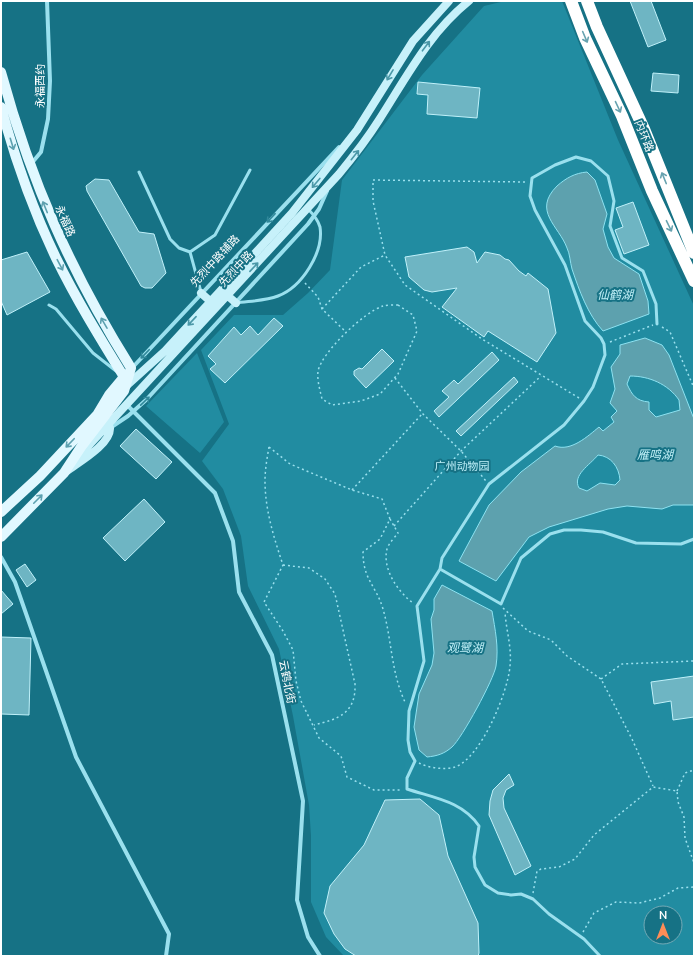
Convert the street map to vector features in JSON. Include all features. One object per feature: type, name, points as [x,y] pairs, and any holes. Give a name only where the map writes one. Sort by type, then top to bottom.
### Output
[{"type":"highway","name":"内环路","points":[[570,1],[585,38],[622,116],[652,191],[694,281]]},
{"type":"highway","name":"内环路","points":[[587,1],[597,27],[644,129],[694,253]]},
{"type":"highway","points":[[592,1],[613,61]]},
{"type":"main road","name":"先烈中路","points":[[129,380],[165,351],[292,213],[357,130],[412,41],[449,1]]},
{"type":"main road","name":"先烈中路","points":[[1,512],[40,476],[126,404],[162,368],[308,209],[369,136],[417,57],[438,31],[469,1]]},
{"type":"main road","points":[[428,23],[438,31]]},
{"type":"main road","name":"永福路","points":[[1,72],[30,166],[61,243],[89,297],[131,368]]},
{"type":"main road","name":"永福路","points":[[1,107],[17,160],[49,242],[97,333],[129,380]]},
{"type":"main road","points":[[201,293],[210,301]]},
{"type":"main road","points":[[228,296],[236,303]]},
{"type":"main road","points":[[64,473],[81,447],[105,421],[129,380],[131,368]]},
{"type":"main road","points":[[129,380],[162,368]]},
{"type":"main road","name":"先烈中路","points":[[1,537],[64,473],[102,431],[105,421]]},
{"type":"main road","points":[[64,473],[96,450],[107,438],[105,421]]},
{"type":"street","name":"永福西约","points":[[30,166],[41,152],[48,119],[50,81],[47,1]]},
{"type":"street","name":"先烈中路辅路","points":[[131,368],[357,130]]},
{"type":"street","points":[[105,421],[133,412],[236,303],[314,216],[329,185]]},
{"type":"street","name":"云鹤北街","points":[[126,404],[214,493],[233,541],[239,592],[272,655],[286,730],[303,801],[297,900],[308,937],[320,956]]},
{"type":"street","points":[[1,557],[15,582],[76,757],[169,934],[166,956]]},
{"type":"lane","points":[[600,956],[584,939],[549,914],[533,899],[521,894],[511,895],[498,893],[485,885],[475,867],[474,857],[479,826],[471,814],[449,802],[407,789],[407,778],[415,761],[410,752],[408,740],[409,711],[424,661],[417,606],[440,569],[442,558],[488,484],[564,424],[584,401],[593,387],[605,355],[604,344],[601,338],[585,321],[566,265],[535,210],[530,196],[532,178],[576,157],[591,161],[608,176],[614,201],[610,226],[622,258],[643,271],[656,304],[657,324]]},
{"type":"lane","points":[[190,252],[215,235],[250,170]]},
{"type":"lane","points":[[139,172],[170,239],[179,248],[190,252]]},
{"type":"lane","points":[[236,303],[279,296],[300,279],[313,262],[319,246],[320,227],[308,209]]},
{"type":"lane","points":[[190,252],[201,293]]},
{"type":"lane","points":[[49,305],[56,309],[92,352],[129,380]]},
{"type":"lane","points":[[440,569],[501,604],[521,558],[550,534],[564,530],[603,532],[636,543],[681,544],[694,539]]},
{"type":"path","points":[[532,182],[373,180],[373,201],[385,255],[405,285],[482,339],[531,367],[542,376],[584,401]]},
{"type":"path","points":[[322,309],[361,267],[385,255]]},
{"type":"path","points":[[300,279],[318,297],[322,309],[346,332]]},
{"type":"path","points":[[398,305],[413,315],[417,331],[398,374],[380,394],[361,401],[332,405],[322,399],[318,385],[318,371],[324,356],[346,332],[382,306],[398,305]]},
{"type":"path","points":[[604,344],[657,324],[670,332],[694,388]]},
{"type":"path","points":[[394,526],[461,451],[542,376]]},
{"type":"path","points":[[395,378],[423,414],[461,451],[488,484]]},
{"type":"path","points":[[352,490],[423,414]]},
{"type":"path","points":[[407,789],[374,790],[347,777],[341,756],[319,738],[301,702],[296,681],[293,650],[283,631],[264,602],[283,565],[271,527],[266,502],[265,480],[269,447],[290,464],[352,490],[382,500],[398,533],[387,548],[386,564],[402,595],[417,606]]},
{"type":"path","points":[[390,519],[380,540],[363,552],[363,566],[382,607],[398,688],[409,711]]},
{"type":"path","points":[[283,565],[309,568],[325,579],[336,594],[355,684],[355,696],[346,712],[334,720],[313,725]]},
{"type":"path","points":[[415,761],[426,766],[438,768],[455,766],[473,753],[489,728],[508,682],[510,670],[510,643],[506,626],[505,612],[501,604]]},
{"type":"path","points":[[505,612],[528,631],[551,640],[567,656],[601,679],[647,771],[653,787]]},
{"type":"path","points":[[601,679],[622,664],[694,661]]},
{"type":"path","points":[[694,770],[685,773],[678,791],[678,802],[684,817],[685,838],[694,863]]},
{"type":"path","points":[[533,899],[533,886],[536,871],[559,867],[574,859],[594,835],[653,787],[678,791]]},
{"type":"path","points":[[584,939],[583,930],[594,913],[616,902],[639,903],[660,898],[678,888],[694,887]]},
{"type":"green space","name":"广州动物园","points":[[505,1],[562,1],[618,140],[694,306],[694,956],[344,956],[326,937],[311,902],[311,836],[309,805],[279,649],[248,586],[241,536],[223,489],[202,461],[229,424],[201,350],[234,315],[283,315],[308,293],[330,270],[342,180],[422,75],[484,6]]},
{"type":"green space","points":[[197,353],[224,422],[200,453],[146,406]]},
{"type":"water","name":"仙鹤湖","points":[[587,172],[595,180],[607,214],[603,229],[608,247],[614,258],[639,274],[648,301],[649,314],[603,331],[593,318],[584,302],[572,269],[568,250],[547,211],[547,203],[550,195],[557,186],[571,176]]},
{"type":"water","name":"雁鸣湖","points":[[645,338],[662,345],[669,355],[694,419],[694,505],[673,505],[662,509],[627,506],[608,509],[549,527],[529,537],[496,581],[459,561],[489,505],[521,472],[555,446],[567,447],[573,445],[584,439],[599,427],[603,431],[614,422],[611,417],[617,411],[610,403],[615,389],[611,367],[620,354],[620,345]],"holes":[[[630,376],[651,379],[664,385],[675,394],[679,400],[680,410],[656,417],[649,410],[649,402],[638,399],[631,391],[627,384]],[[598,455],[603,456],[614,463],[620,480],[615,485],[600,483],[587,491],[579,488],[577,483],[580,474]]]},
{"type":"water","name":"观鹭湖","points":[[442,585],[492,611],[497,659],[494,673],[484,695],[457,741],[452,747],[443,753],[427,757],[419,750],[414,727],[419,694],[432,665],[434,653],[431,619],[434,610],[434,599]]},
{"type":"building","points":[[630,1],[651,1],[666,40],[648,47]]},
{"type":"building","points":[[653,73],[679,75],[678,93],[651,91]]},
{"type":"building","points":[[418,82],[480,88],[477,118],[427,114],[428,95],[417,94]]},
{"type":"building","points":[[95,179],[109,180],[139,232],[154,234],[166,273],[152,288],[145,288],[141,286],[87,191],[86,186]]},
{"type":"building","points":[[633,202],[649,245],[624,254],[615,230],[623,227],[616,208]]},
{"type":"building","points":[[467,247],[474,252],[477,263],[485,252],[500,255],[509,260],[526,276],[528,273],[548,289],[556,333],[537,362],[488,331],[484,337],[442,307],[457,288],[432,292],[424,290],[409,277],[405,257]]},
{"type":"building","points":[[27,252],[50,292],[7,315],[1,301],[1,260]]},
{"type":"building","points":[[274,318],[283,326],[225,383],[210,369],[216,364],[208,356],[234,327],[241,335],[250,326],[258,335]]},
{"type":"building","points":[[382,349],[394,361],[366,388],[354,375],[354,371],[359,368],[362,369]]},
{"type":"building","points":[[492,352],[499,360],[439,417],[434,411],[449,397],[442,391],[454,380],[458,384]]},
{"type":"building","points":[[514,377],[518,382],[461,436],[456,431]]},
{"type":"building","points":[[136,429],[172,462],[156,479],[120,446]]},
{"type":"building","points":[[144,499],[165,522],[125,561],[103,538]]},
{"type":"building","points":[[25,564],[36,580],[27,587],[16,570]]},
{"type":"building","points":[[1,590],[13,604],[1,614]]},
{"type":"building","points":[[1,637],[31,638],[29,715],[1,714]]},
{"type":"building","points":[[694,676],[694,717],[673,720],[671,701],[654,704],[651,682]]},
{"type":"building","points":[[509,774],[514,785],[506,790],[503,798],[504,808],[531,866],[515,875],[489,815],[490,801],[493,790]]},
{"type":"building","points":[[420,799],[439,815],[448,856],[478,923],[478,956],[356,956],[345,949],[334,934],[324,913],[330,886],[364,845],[385,800]]}]
